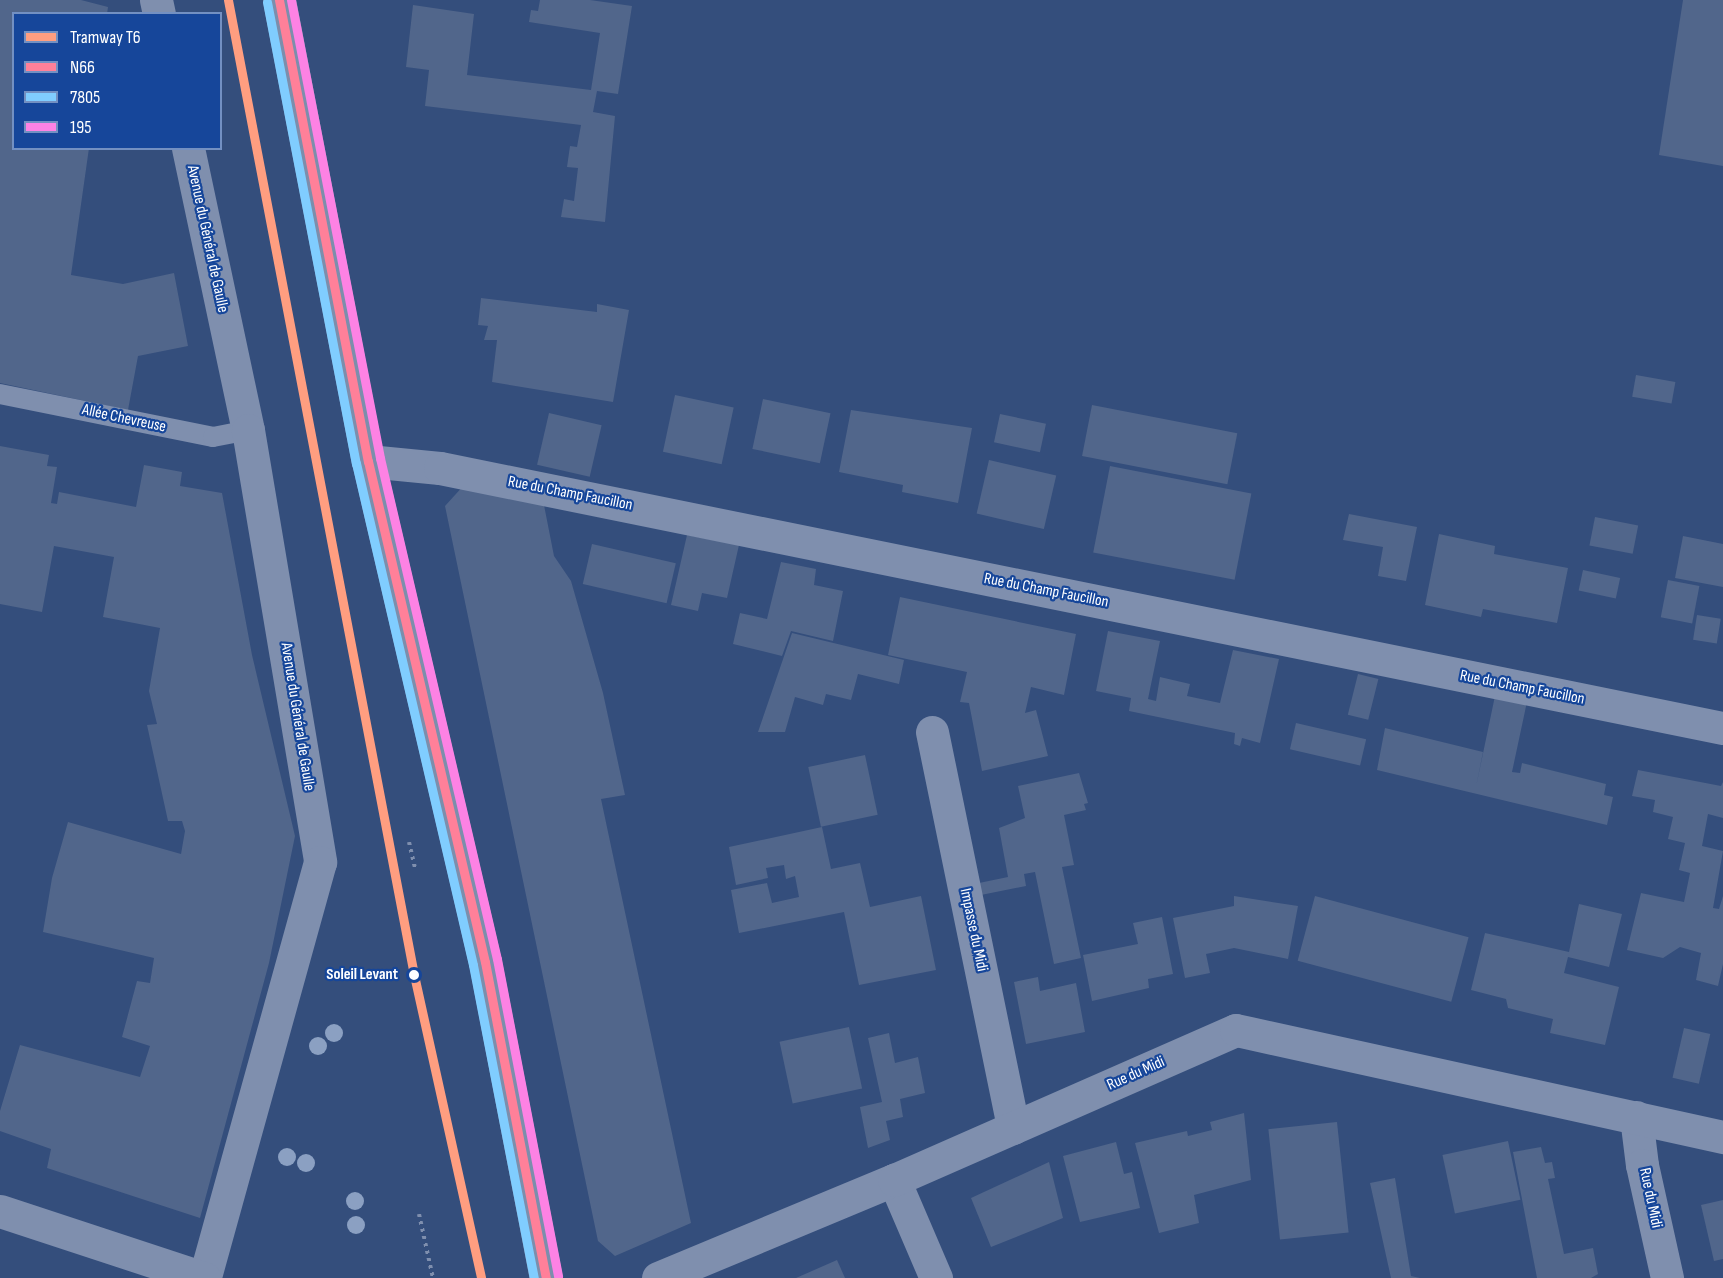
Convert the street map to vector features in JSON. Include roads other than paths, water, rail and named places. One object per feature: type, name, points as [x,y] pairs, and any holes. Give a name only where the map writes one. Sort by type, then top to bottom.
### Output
[{"type":"main road","points":[[279,0],[368,461],[485,962],[546,1278]]},
{"type":"street","name":"Avenue du Général de Gaulle","points":[[188,150],[248,430],[320,862],[204,1278]]},
{"type":"street","name":"Rue du Champ Faucillon","points":[[368,461],[440,468],[1723,728]]},
{"type":"street","name":"Impasse du Midi","points":[[932,732],[1013,1128]]},
{"type":"street","name":"Rue du Midi","points":[[658,1278],[894,1180],[1236,1030],[1723,1137]]},
{"type":"street","name":"Rue du Midi","points":[[1636,1117],[1642,1165],[1667,1278]]},
{"type":"street","points":[[894,1180],[936,1278]]},
{"type":"street","points":[[0,1211],[204,1278]]},
{"type":"lane","name":"Allée Chevreuse","points":[[0,394],[213,437],[248,430]]},
{"type":"tram line","name":"T6","points":[[228,0],[414,975],[481,1278]]},
{"type":"place","name":"Soleil Levant","points":[[414,975]]}]
